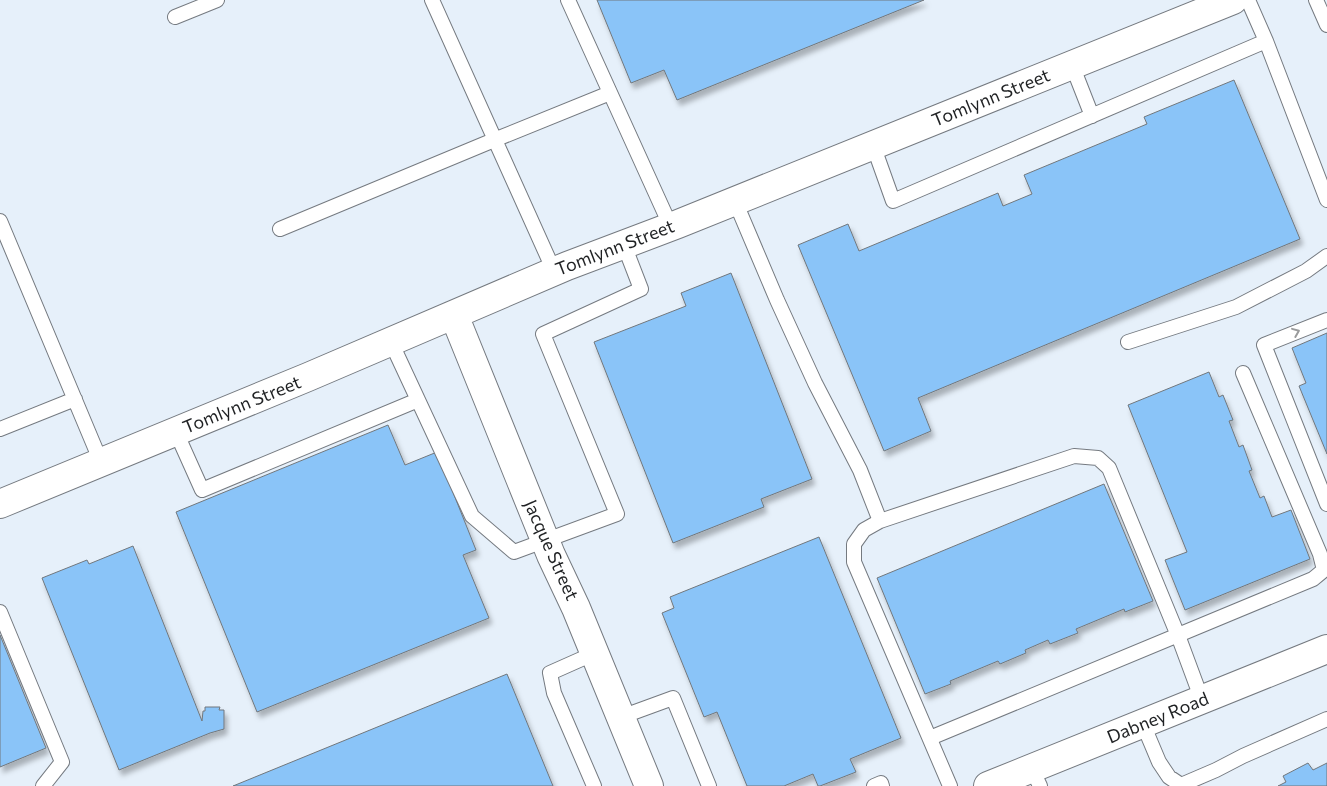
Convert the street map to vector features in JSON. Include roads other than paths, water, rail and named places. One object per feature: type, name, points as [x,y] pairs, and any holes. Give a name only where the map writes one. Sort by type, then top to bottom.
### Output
[{"type":"street","name":"Tomlynn Street","points":[[0,504],[391,342],[554,272],[1233,0]]},
{"type":"street","name":"Jacque Street","points":[[454,315],[545,540],[576,608],[649,786]]},
{"type":"street","name":"Dabney Road","points":[[988,786],[1036,777],[1143,724],[1327,649]]},
{"type":"lane","points":[[175,17],[217,0]]},
{"type":"lane","points":[[432,0],[554,272]]},
{"type":"lane","points":[[568,0],[670,227]]},
{"type":"lane","points":[[1248,0],[1266,41],[1327,200]]},
{"type":"lane","points":[[1316,0],[1327,25]]},
{"type":"lane","points":[[873,145],[893,201],[1266,41]]},
{"type":"lane","points":[[1072,65],[1092,116]]},
{"type":"lane","points":[[280,229],[610,94]]},
{"type":"lane","points":[[735,201],[777,300],[860,470],[880,521]]},
{"type":"lane","points":[[0,221],[101,462]]},
{"type":"lane","points":[[391,342],[472,516],[514,552],[617,514],[543,334],[641,289],[624,245]]},
{"type":"lane","points":[[1128,342],[1236,307],[1306,272],[1327,256]]},
{"type":"lane","points":[[1327,320],[1264,345],[1327,504]]},
{"type":"lane","points":[[930,738],[1312,580],[1324,570],[1320,554],[1243,374]]},
{"type":"lane","points":[[0,429],[75,399]]},
{"type":"lane","points":[[176,432],[202,490],[418,400]]},
{"type":"lane","points":[[950,786],[854,562],[854,544],[864,530],[880,521],[1074,456],[1098,458],[1109,468],[1178,635],[1202,700]]},
{"type":"lane","points":[[0,612],[62,762],[43,786]]},
{"type":"lane","points":[[594,786],[554,694],[550,673],[595,653]]},
{"type":"lane","points":[[621,717],[672,698],[709,786]]},
{"type":"lane","points":[[1143,724],[1159,762],[1169,776],[1181,785],[1327,719]]},
{"type":"lane","points":[[874,786],[881,783],[882,786]]}]
